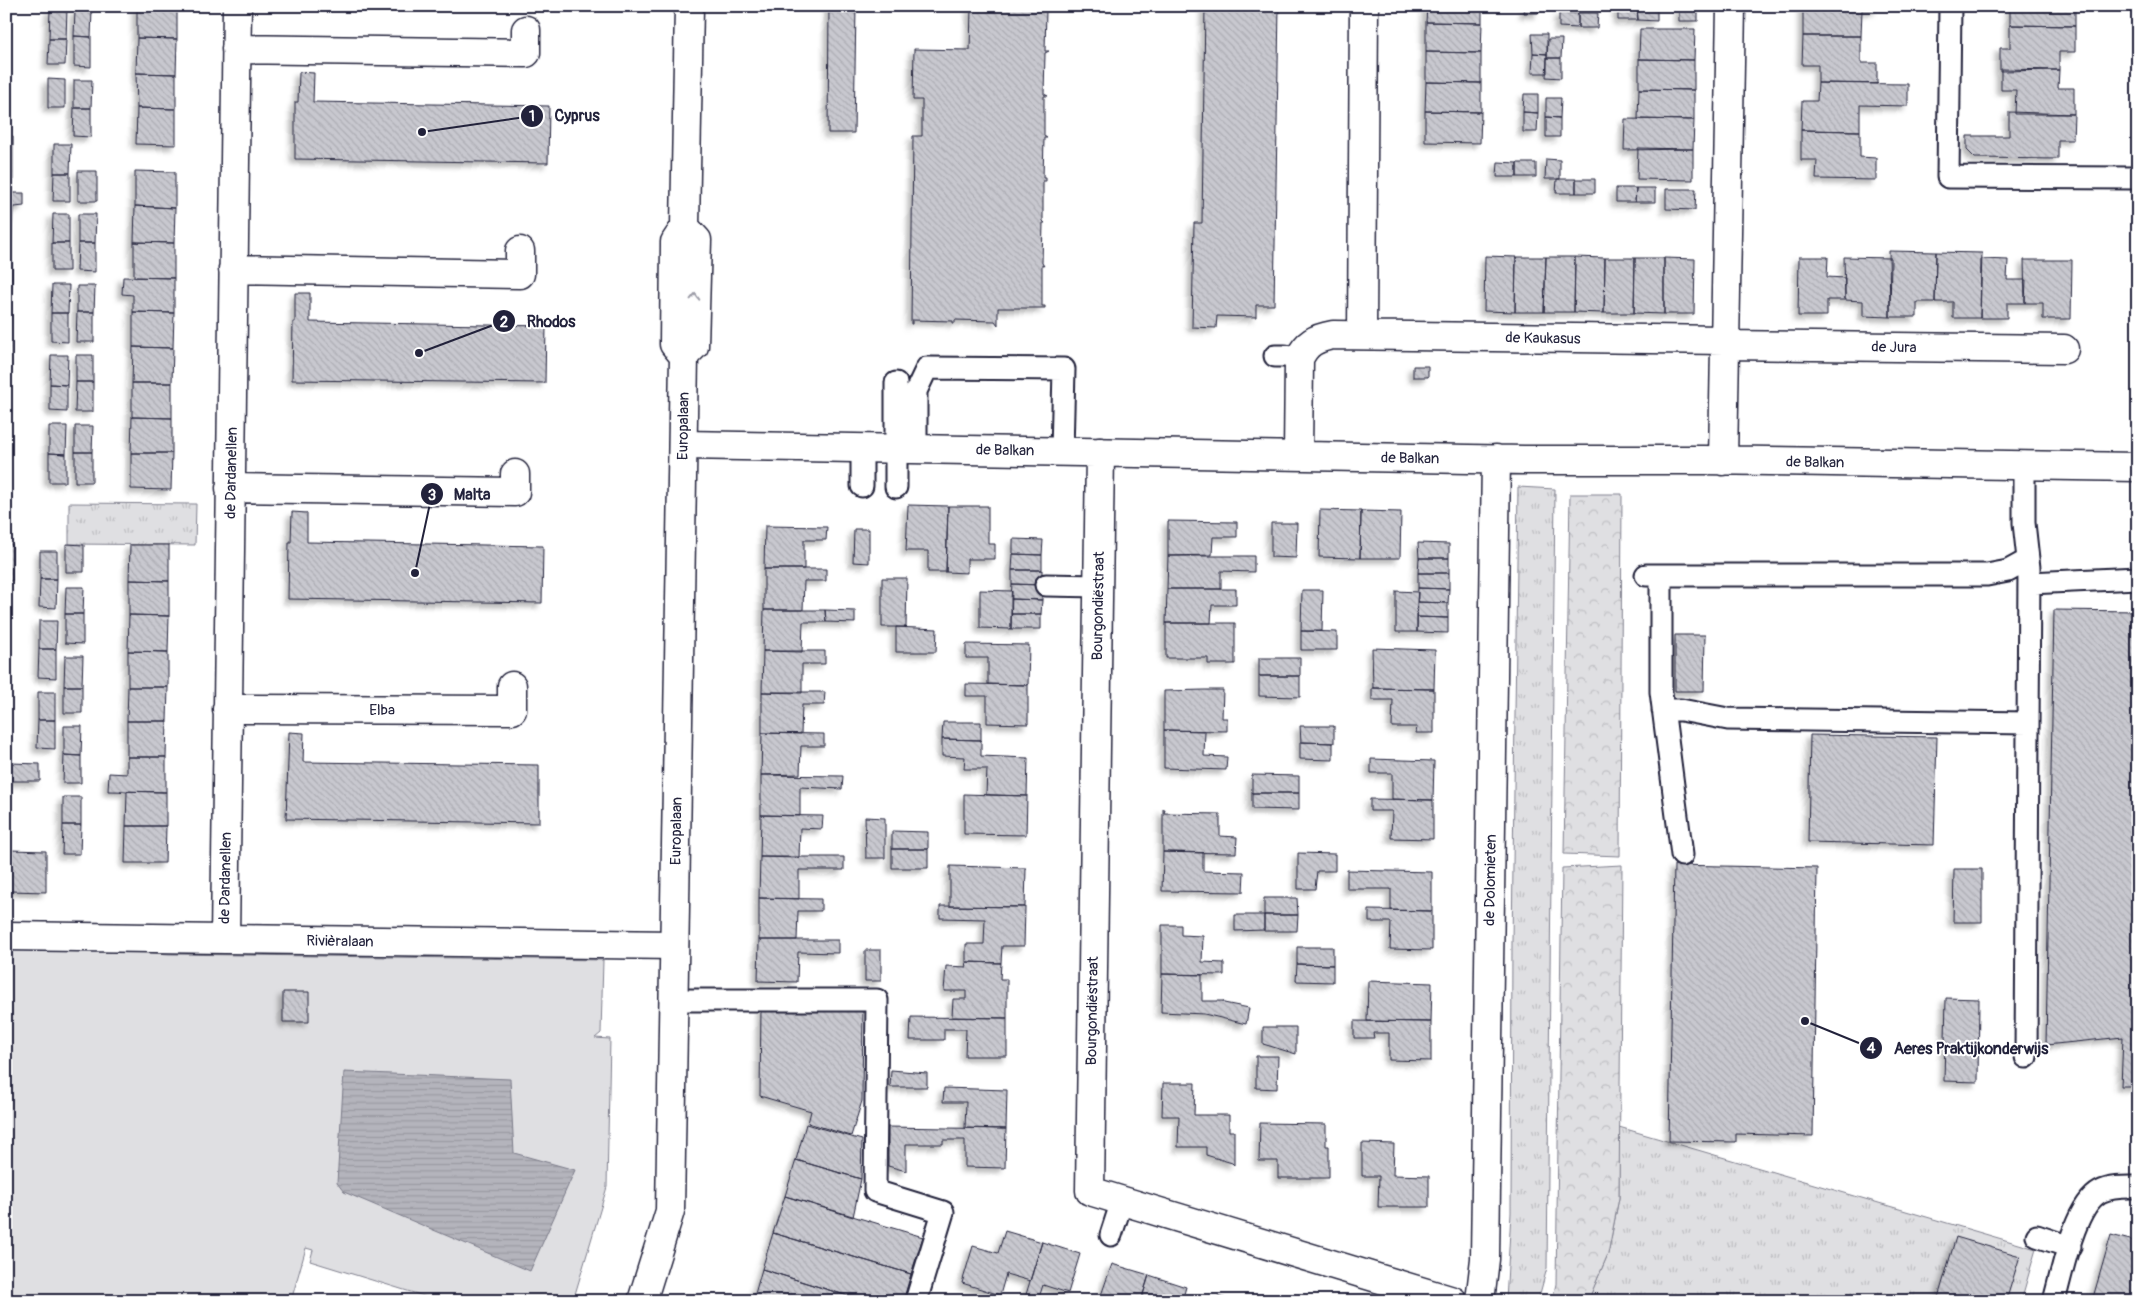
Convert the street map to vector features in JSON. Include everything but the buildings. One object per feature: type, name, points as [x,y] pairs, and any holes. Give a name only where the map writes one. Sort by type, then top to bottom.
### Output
[{"type":"street","name":"de Dardanellen","points":[[224,939],[237,6]]},
{"type":"street","name":"Europalaan","points":[[642,1301],[670,1211],[684,356],[694,346],[697,240],[685,227],[689,6]]},
{"type":"street","points":[[1362,335],[1364,6]]},
{"type":"street","points":[[1723,461],[1731,6]]},
{"type":"street","points":[[236,49],[526,53],[526,30]]},
{"type":"street","points":[[233,269],[520,274],[520,251]]},
{"type":"street","name":"de Kaukasus","points":[[1298,455],[1287,358],[1317,338],[1333,335],[1362,335],[1725,342]]},
{"type":"street","name":"de Jura","points":[[1725,342],[2064,349]]},
{"type":"street","name":"de Balkan","points":[[683,445],[1496,459],[2138,467]]},
{"type":"street","name":"Bourgondiëstraat","points":[[1100,452],[1090,1191],[1453,1301]]},
{"type":"street","name":"de Dolomieten","points":[[1480,1301],[1485,1259],[1496,459]]},
{"type":"street","points":[[230,488],[515,492],[515,474]]},
{"type":"street","name":"Elba","points":[[228,709],[512,710],[512,686]]},
{"type":"street","name":"Rivièralaan","points":[[6,936],[674,945]]},
{"type":"lane","points":[[1950,6],[1948,176],[2138,178]]},
{"type":"lane","points":[[896,487],[906,449],[916,391],[927,368],[1064,369],[1062,452]]},
{"type":"lane","points":[[896,383],[906,449]]},
{"type":"lane","points":[[862,448],[862,486]]},
{"type":"lane","points":[[2024,465],[2024,523],[2029,583],[2026,1057]]},
{"type":"lane","points":[[1682,855],[1661,692],[1653,575],[1987,575],[2008,571],[2028,560]]},
{"type":"lane","points":[[2029,583],[2138,578]]},
{"type":"lane","points":[[1046,585],[1098,586]]},
{"type":"lane","points":[[1664,710],[1681,710],[1728,720],[2028,723]]},
{"type":"lane","points":[[673,1000],[877,1000],[874,1191],[943,1212],[916,1301]]},
{"type":"lane","points":[[2054,1301],[2081,1213],[2100,1192],[2111,1189],[2138,1187]]},
{"type":"lane","points":[[1111,1234],[1122,1201]]},
{"type":"lane","points":[[2037,1236],[2070,1247]]},
{"type":"green space","points":[[1518,487],[1555,489],[1547,1268],[1538,1301],[1506,1301],[1511,1213],[1512,942]]},
{"type":"green space","points":[[1570,494],[1622,494],[1620,856],[1564,854]]},
{"type":"green space","points":[[69,503],[196,504],[195,545],[69,544]]},
{"type":"green space","points":[[1622,865],[1619,1198],[1608,1254],[1588,1301],[1552,1301],[1556,1284],[1562,868]]},
{"type":"green space","points":[[6,942],[169,954],[603,960],[601,1033],[595,1038],[610,1039],[607,1187],[573,1301],[440,1301],[310,1261],[313,1250],[306,1248],[291,1301],[6,1301]]},
{"type":"green space","points":[[1619,1127],[2036,1249],[2021,1301],[1588,1301],[1608,1254],[1619,1198]]},
{"type":"shaded area","points":[[344,1072],[510,1079],[514,1153],[575,1170],[530,1271],[344,1192],[337,1183]]},
{"type":"place","name":"Cyprus","points":[[422,132]]},
{"type":"place","name":"Rhodos","points":[[419,353]]},
{"type":"place","name":"Malta","points":[[415,573]]},
{"type":"place","name":"Aeres Praktijkonderwijs","points":[[1805,1021]]}]
